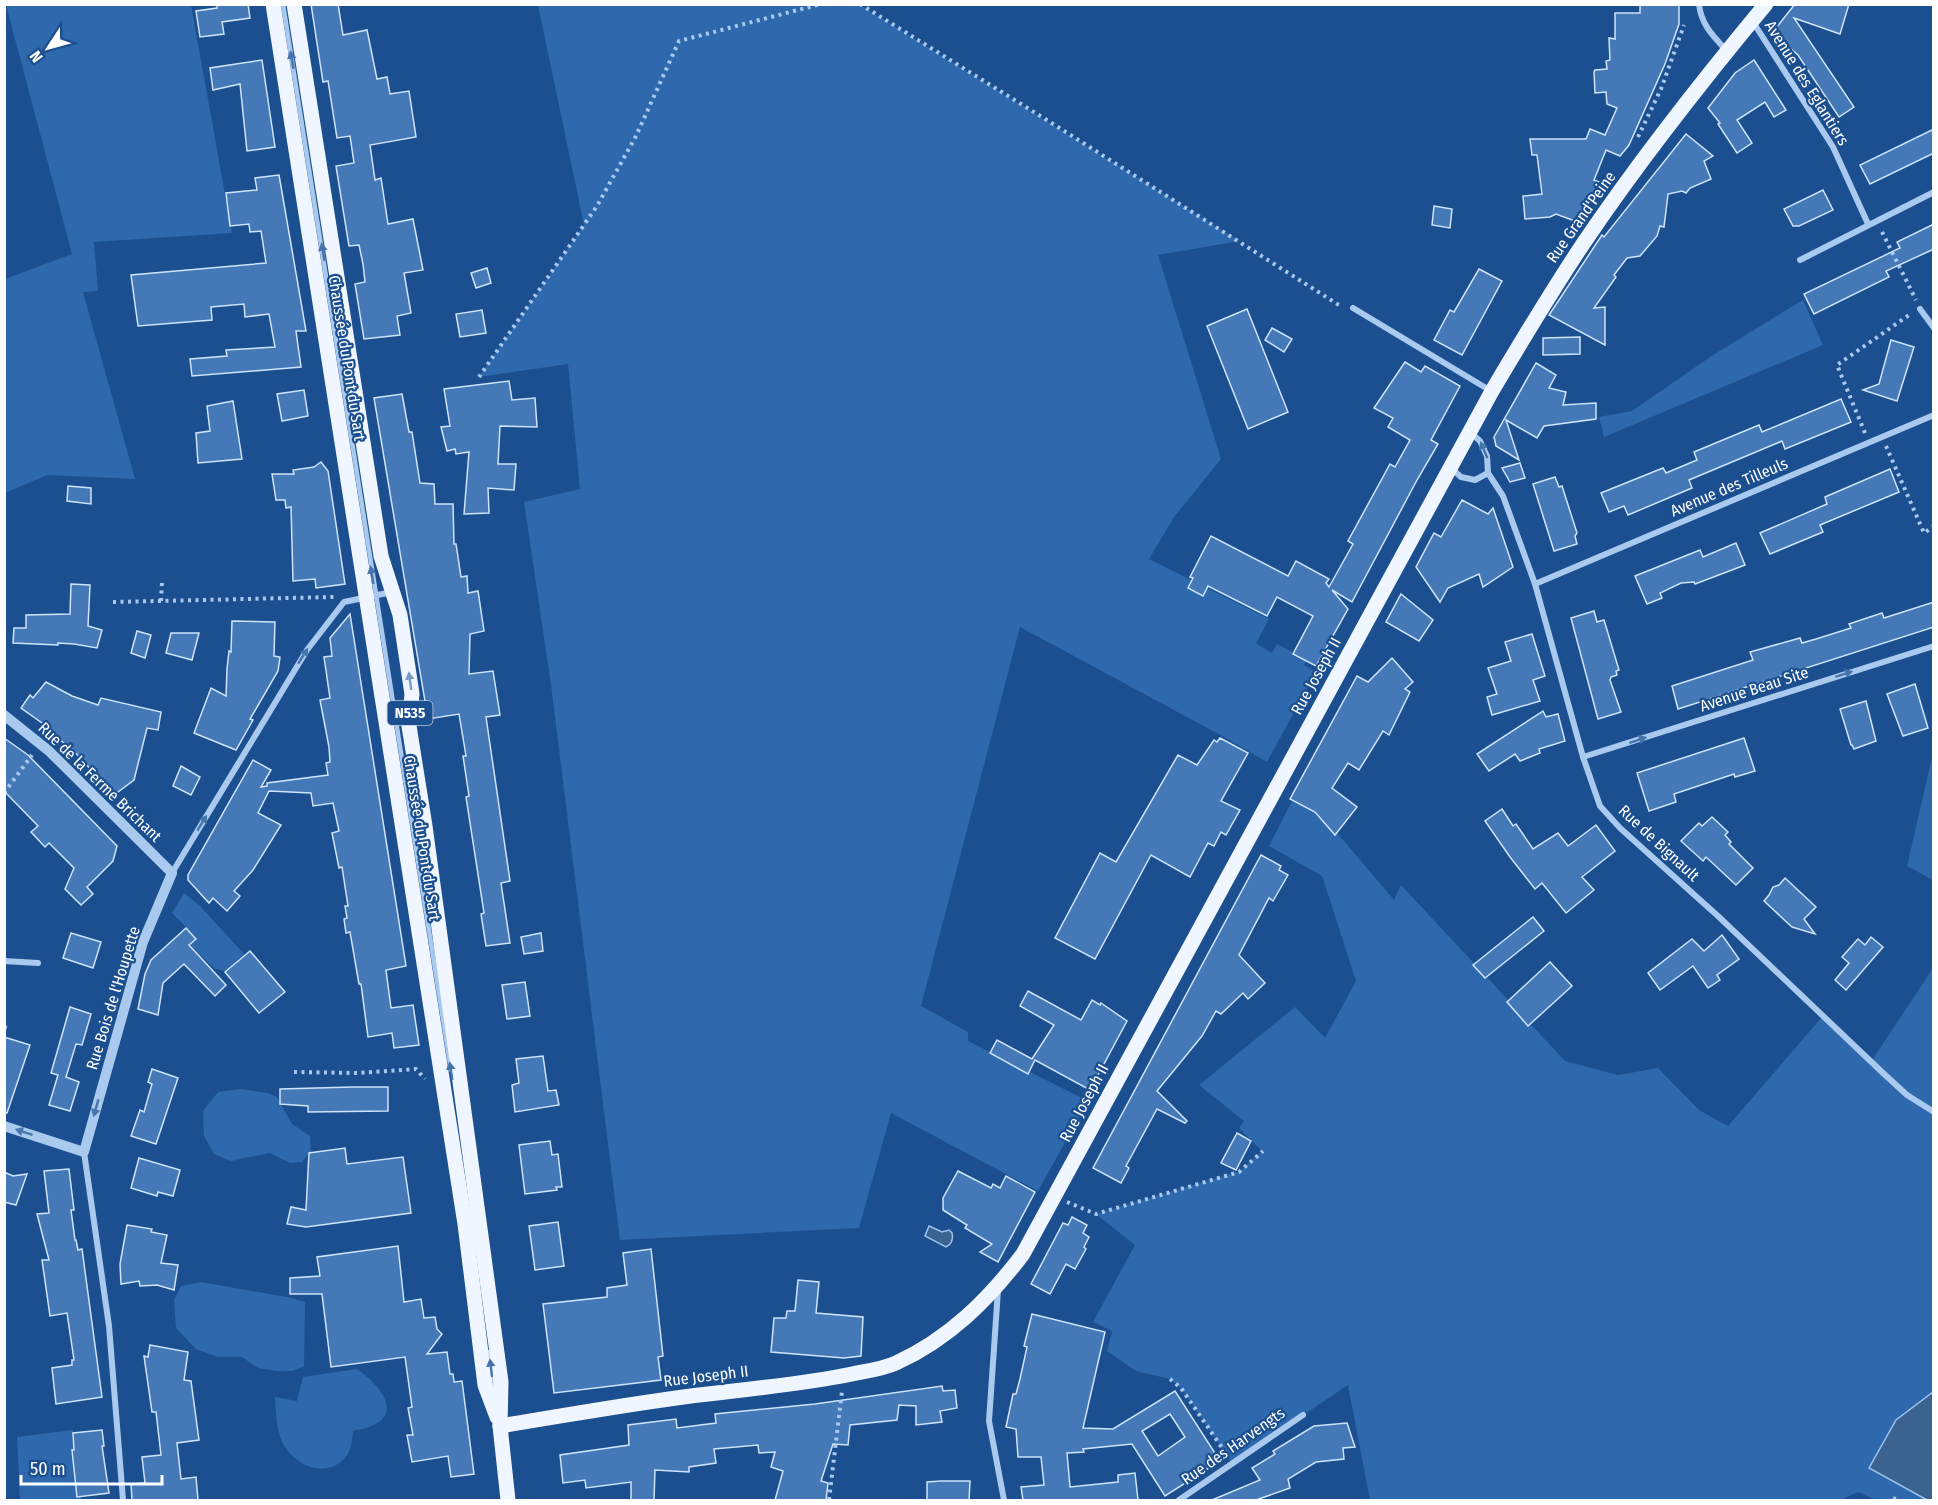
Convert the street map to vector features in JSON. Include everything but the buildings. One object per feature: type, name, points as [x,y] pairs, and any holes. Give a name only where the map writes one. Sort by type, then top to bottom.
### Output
[{"type":"main road","name":"Chaussée du Pont du Sart","points":[[273,4],[371,595],[465,1224],[485,1385],[500,1426]]},
{"type":"main road","name":"Chaussée du Pont du Sart","points":[[294,4],[381,556],[400,615],[412,694],[409,726],[425,826],[501,1382],[500,1426],[507,1500]]},
{"type":"main road","name":"Rue Grand'Peine","points":[[1450,467],[1552,290],[1616,197],[1766,4]]},
{"type":"main road","name":"Rue Joseph II","points":[[500,1426],[659,1400],[825,1380],[894,1364],[956,1326],[998,1286],[1023,1254],[1450,467]]},
{"type":"street","points":[[1699,4],[1704,25],[1727,52]]},
{"type":"street","name":"Avenue des Eglantiers","points":[[1752,21],[1833,147],[1868,224]]},
{"type":"street","points":[[1800,260],[1934,192]]},
{"type":"street","points":[[1353,308],[1492,392]]},
{"type":"street","points":[[1920,309],[1934,328]]},
{"type":"street","name":"Avenue des Tilleuls","points":[[1534,584],[1934,415]]},
{"type":"street","name":"Rue de Bignault","points":[[1469,432],[1480,441],[1488,456],[1488,473],[1503,496],[1534,584],[1582,757],[1600,806],[1620,828],[1719,917],[1882,1073],[1907,1095],[1934,1112]]},
{"type":"street","points":[[1450,467],[1461,477],[1475,480],[1488,473]]},
{"type":"street","points":[[344,602],[392,592]]},
{"type":"street","name":"Rue Bois de l'Houpette","points":[[123,1500],[109,1326],[84,1152],[143,942],[172,873],[307,650],[344,602]]},
{"type":"street","name":"Avenue Beau Site","points":[[1582,757],[1934,646]]},
{"type":"street","name":"Rue de la Ferme Brichant","points":[[4,715],[40,744],[172,873]]},
{"type":"street","points":[[4,961],[38,963]]},
{"type":"street","points":[[4,1126],[84,1152]]},
{"type":"street","points":[[998,1286],[989,1421],[1004,1500]]},
{"type":"street","name":"Rue des Harvengts","points":[[1179,1500],[1303,1415]]},
{"type":"lane","points":[[284,4],[371,595],[451,1072]]},
{"type":"lane","points":[[487,1343],[500,1426]]},
{"type":"path","points":[[479,377],[597,206],[636,136],[679,41],[821,4]]},
{"type":"path","points":[[860,4],[1346,309],[1353,308]]},
{"type":"path","points":[[1868,442],[1838,365],[1920,309],[1876,220]]},
{"type":"path","points":[[1882,437],[1924,533],[1934,526]]},
{"type":"path","points":[[161,601],[162,581]]},
{"type":"path","points":[[113,602],[334,597],[344,602]]},
{"type":"path","points":[[4,793],[40,744]]},
{"type":"path","points":[[4,1027],[11,1029]]},
{"type":"path","points":[[294,1072],[416,1069],[425,1078],[428,1087]]},
{"type":"path","points":[[1054,1196],[1096,1214],[1239,1172],[1263,1151]]},
{"type":"path","points":[[829,1500],[844,1376]]},
{"type":"path","points":[[1170,1379],[1181,1388],[1232,1463]]},
{"type":"shaded area","points":[[6,5],[191,5],[232,233],[94,242],[98,291],[83,292],[135,479],[47,475],[5,493],[5,279],[72,254]]},
{"type":"shaded area","points":[[538,5],[860,5],[1236,239],[1234,242],[1158,255],[1221,459],[1174,517],[1149,559],[1269,619],[1256,643],[1272,653],[1277,644],[1307,660],[1304,665],[1316,672],[1267,762],[1020,627],[921,1006],[968,1032],[968,1041],[1088,1101],[1038,1191],[891,1113],[859,1228],[620,1240],[551,685],[524,502],[580,489],[568,364],[479,377],[584,225]]},
{"type":"shaded area","points":[[1803,300],[1823,345],[1604,437],[1599,417],[1632,411],[1713,355]]},
{"type":"shaded area","points":[[1933,753],[1934,880],[1907,866]]},
{"type":"shaded area","points":[[1293,799],[1317,813],[1338,834],[1394,900],[1401,885],[1565,1061],[1618,1075],[1658,1068],[1699,1110],[1728,1126],[1823,1016],[1871,1062],[1933,968],[1933,1392],[1896,1420],[1870,1467],[1927,1500],[1876,1500],[1858,1492],[1841,1500],[1370,1500],[1348,1385],[1232,1463],[1181,1388],[1170,1379],[1136,1371],[1107,1351],[1112,1331],[1093,1322],[1135,1245],[1096,1214],[1240,1171],[1262,1151],[1239,1128],[1244,1121],[1199,1085],[1295,1007],[1325,1038],[1356,981],[1322,876],[1269,846]]},
{"type":"shaded area","points":[[184,893],[200,906],[244,954],[226,971],[215,969],[190,945],[197,938],[172,913]]},
{"type":"shaded area","points":[[241,1089],[277,1097],[292,1124],[310,1136],[311,1152],[302,1162],[290,1163],[270,1153],[231,1161],[214,1154],[204,1136],[203,1111],[218,1092]]},
{"type":"shaded area","points":[[929,1226],[942,1232],[949,1230],[953,1237],[952,1242],[946,1247],[925,1236]]},
{"type":"shaded area","points":[[201,1282],[305,1302],[304,1366],[293,1371],[276,1371],[258,1368],[242,1357],[218,1357],[196,1349],[176,1328],[174,1300],[181,1286]]},
{"type":"shaded area","points":[[357,1369],[371,1380],[383,1395],[387,1410],[384,1417],[376,1424],[353,1431],[349,1451],[342,1461],[333,1466],[315,1468],[298,1461],[291,1455],[281,1439],[277,1424],[275,1397],[297,1401],[303,1377]]},
{"type":"shaded area","points":[[1933,1392],[1933,1500],[1927,1500],[1869,1468],[1896,1420]]},
{"type":"shaded area","points":[[73,1430],[81,1500],[20,1500],[17,1437]]}]
